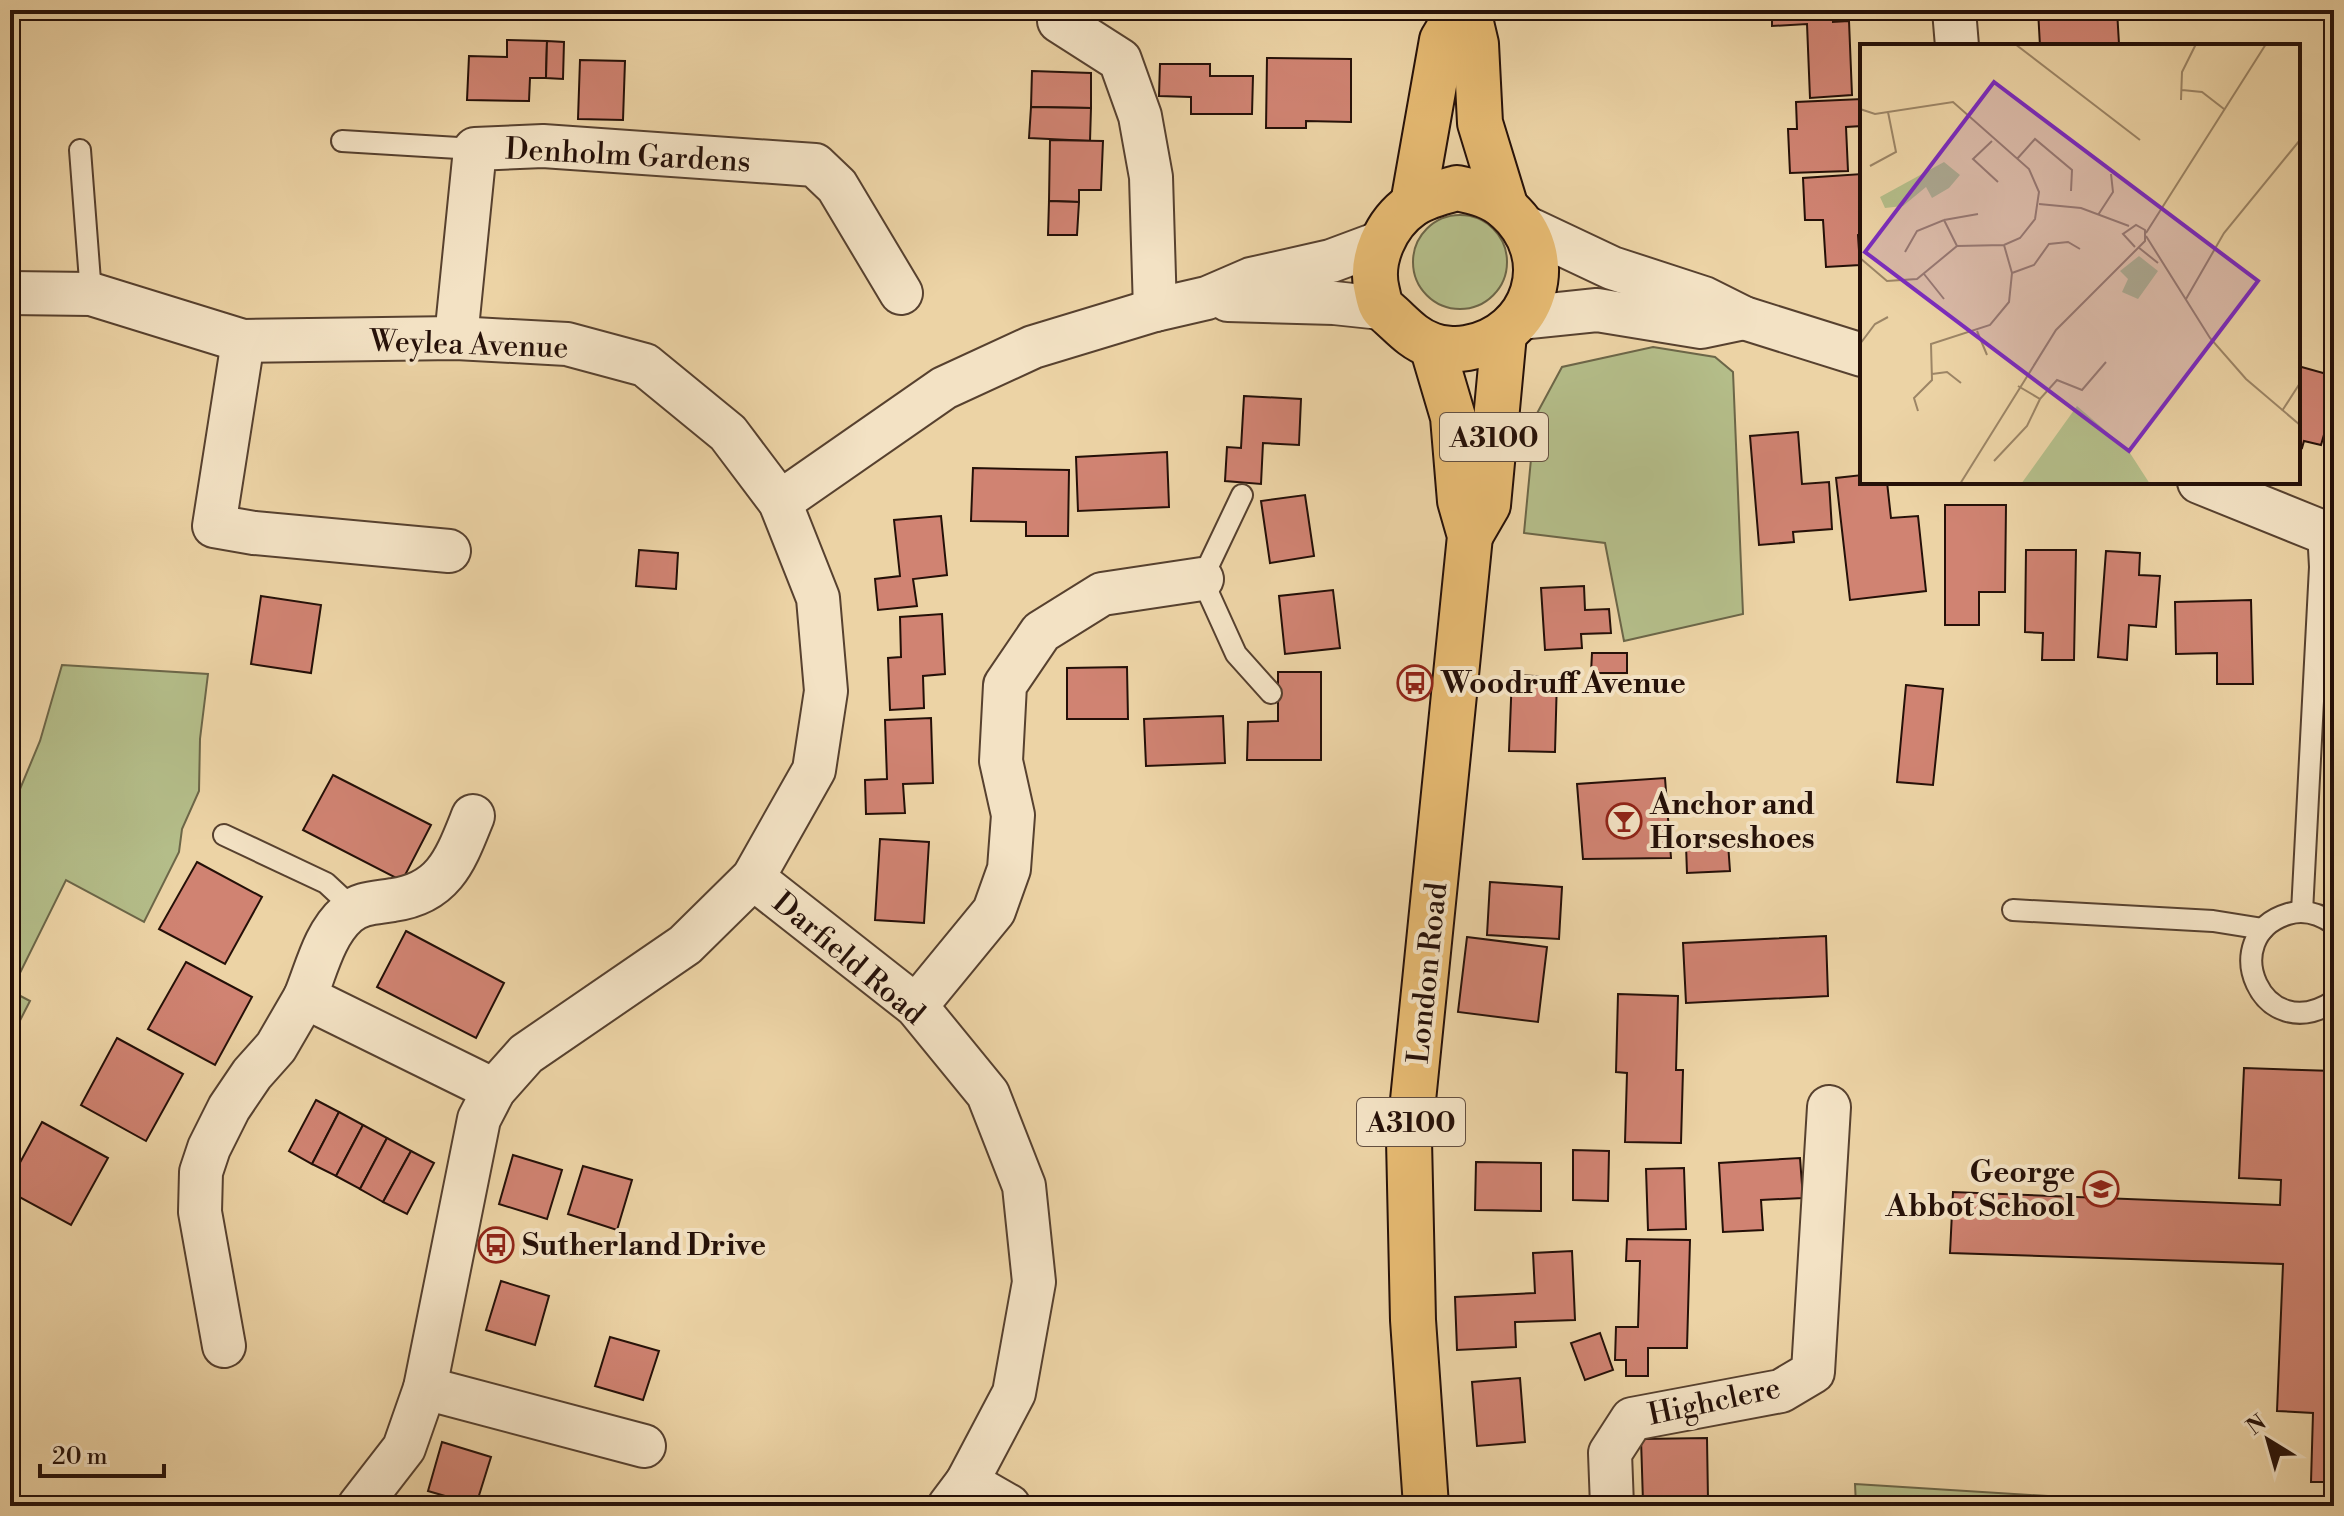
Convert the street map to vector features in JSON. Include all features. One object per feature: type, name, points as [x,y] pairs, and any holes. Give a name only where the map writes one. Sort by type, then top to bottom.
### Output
[{"type":"main road","points":[[1413,204],[1442,40],[1460,10]]},
{"type":"main road","points":[[1468,10],[1476,44],[1480,123],[1515,217],[1537,260],[1537,279],[1512,326],[1483,345],[1457,350],[1432,346],[1409,334],[1381,308],[1375,276],[1382,242],[1394,221],[1413,204],[1457,188],[1484,194],[1515,217]]},
{"type":"main road","name":"London Road","points":[[1470,536],[1488,505],[1512,326]]},
{"type":"main road","name":"London Road","points":[[1426,1506],[1413,1320],[1409,1140],[1470,536],[1460,501],[1453,417],[1432,346]]},
{"type":"street","points":[[1954,10],[1957,44]]},
{"type":"street","points":[[1059,21],[1120,60],[1140,116],[1151,177],[1155,310]]},
{"type":"street","name":"Denholm Gardens","points":[[456,338],[475,149],[543,146],[815,165],[837,186],[901,293]]},
{"type":"street","points":[[1515,217],[1612,268],[1704,298],[1744,318],[1860,354]]},
{"type":"street","points":[[359,1506],[404,1448],[425,1388],[479,1119],[494,1090],[526,1054],[685,945],[753,878],[814,770],[826,691],[818,598],[780,502],[944,388],[1033,347],[1155,310],[1207,298],[1251,279],[1331,261],[1382,242]]},
{"type":"street","name":"Weylea Avenue","points":[[10,293],[91,294],[243,341],[456,338],[567,344],[645,365],[728,433],[780,502]]},
{"type":"street","points":[[1207,298],[1381,308]]},
{"type":"street","points":[[1512,326],[1597,310],[1701,327],[1744,318]]},
{"type":"street","points":[[243,341],[214,526],[254,533],[449,551]]},
{"type":"street","points":[[2204,484],[2326,532]]},
{"type":"street","points":[[916,1006],[994,911],[1009,869],[1013,815],[1001,761],[1005,685],[1041,632],[1102,594],[1202,579]]},
{"type":"street","points":[[224,1346],[200,1212],[201,1172],[209,1148],[229,1108],[252,1074],[276,1047],[305,997],[335,927],[354,909],[365,904],[397,900],[431,887],[455,860],[473,816]]},
{"type":"street","name":"Darfield Road","points":[[753,878],[916,1006],[988,1094],[1024,1186],[1034,1282],[1014,1393],[958,1494],[1009,1506]]},
{"type":"street","points":[[305,997],[494,1090]]},
{"type":"street","name":"Highclere","points":[[1612,1506],[1610,1453],[1632,1419],[1781,1391],[1813,1372],[1829,1107]]},
{"type":"street","points":[[425,1388],[644,1446]]},
{"type":"lane","points":[[342,141],[475,149]]},
{"type":"lane","points":[[80,150],[91,294]]},
{"type":"lane","points":[[1242,495],[1202,579],[1236,654],[1271,693]]},
{"type":"lane","points":[[2302,912],[2320,567],[2326,532]]},
{"type":"lane","points":[[224,835],[326,883],[354,909]]},
{"type":"lane","points":[[2013,910],[2213,921],[2263,929]]},
{"type":"lane","points":[[2334,924],[2321,916],[2302,912],[2284,915],[2263,929],[2253,946],[2251,964],[2253,979],[2265,998],[2276,1006],[2300,1013],[2313,1012],[2334,1001]]},
{"type":"green space","points":[[1460,215],[1478,218],[1493,229],[1504,244],[1507,262],[1504,280],[1493,295],[1478,306],[1460,309],[1442,306],[1427,295],[1416,280],[1413,262],[1416,244],[1427,229],[1442,218]]},
{"type":"green space","points":[[1653,347],[1715,357],[1733,372],[1743,614],[1624,641],[1605,543],[1524,533],[1535,417],[1562,367]]},
{"type":"green space","points":[[62,665],[208,674],[200,739],[199,791],[182,829],[179,852],[144,922],[66,880],[11,991],[30,1001],[10,1040],[10,813],[40,741]]},
{"type":"green space","points":[[1855,1484],[2208,1506],[1856,1506]]},
{"type":"building","points":[[1772,10],[1833,10],[1833,22],[1849,21],[1852,95],[1810,98],[1807,24],[1772,26]]},
{"type":"building","points":[[2038,10],[2117,10],[2119,44],[2040,44]]},
{"type":"building","points":[[507,40],[547,41],[546,78],[530,78],[529,101],[467,100],[469,56],[507,57]]},
{"type":"building","points":[[547,41],[564,42],[563,79],[546,78]]},
{"type":"building","points":[[1267,58],[1351,59],[1351,122],[1306,121],[1306,128],[1266,128]]},
{"type":"building","points":[[580,60],[625,61],[623,120],[578,119]]},
{"type":"building","points":[[1160,64],[1210,64],[1210,76],[1253,76],[1252,114],[1191,114],[1191,97],[1159,96]]},
{"type":"building","points":[[1032,71],[1091,73],[1091,108],[1031,107]]},
{"type":"building","points":[[1860,99],[1860,126],[1846,127],[1848,171],[1790,173],[1788,129],[1797,129],[1796,102]]},
{"type":"building","points":[[1031,107],[1091,108],[1090,141],[1029,138]]},
{"type":"building","points":[[1050,140],[1103,141],[1101,190],[1079,190],[1079,202],[1049,201]]},
{"type":"building","points":[[1860,174],[1860,265],[1826,267],[1823,220],[1805,220],[1803,178]]},
{"type":"building","points":[[1049,201],[1079,202],[1077,235],[1048,235]]},
{"type":"building","points":[[2300,367],[2334,376],[2334,400],[2321,445],[2304,441],[2302,448]]},
{"type":"building","points":[[1244,396],[1301,399],[1299,445],[1263,443],[1261,484],[1225,481],[1227,447],[1241,448]]},
{"type":"building","points":[[1798,432],[1802,484],[1829,482],[1832,529],[1793,532],[1794,542],[1759,545],[1750,436]]},
{"type":"building","points":[[1167,452],[1169,507],[1078,511],[1076,457]]},
{"type":"building","points":[[973,468],[1069,470],[1068,536],[1026,536],[1026,522],[971,521]]},
{"type":"building","points":[[1860,475],[1860,484],[1887,484],[1891,518],[1918,516],[1926,591],[1850,600],[1836,478]]},
{"type":"building","points":[[1305,495],[1314,556],[1270,563],[1261,501]]},
{"type":"building","points":[[1945,505],[2006,505],[2005,592],[1979,592],[1979,625],[1945,625]]},
{"type":"building","points":[[941,516],[947,575],[913,579],[917,606],[878,610],[875,579],[900,576],[894,520]]},
{"type":"building","points":[[639,550],[678,553],[676,589],[636,586]]},
{"type":"building","points":[[2026,550],[2076,550],[2074,660],[2042,660],[2043,633],[2025,632]]},
{"type":"building","points":[[2106,551],[2140,553],[2139,575],[2160,576],[2156,627],[2129,625],[2127,660],[2098,657]]},
{"type":"building","points":[[1584,586],[1585,610],[1609,609],[1611,633],[1581,634],[1582,648],[1545,650],[1541,588]]},
{"type":"building","points":[[1333,590],[1340,648],[1285,654],[1279,596]]},
{"type":"building","points":[[261,596],[321,605],[311,673],[251,664]]},
{"type":"building","points":[[2251,600],[2253,684],[2217,684],[2217,653],[2176,654],[2175,602]]},
{"type":"building","points":[[942,614],[945,674],[923,676],[924,708],[890,710],[888,658],[901,657],[900,617]]},
{"type":"building","points":[[1592,653],[1627,653],[1627,673],[1591,673]]},
{"type":"building","points":[[1127,667],[1128,719],[1067,719],[1067,668]]},
{"type":"building","points":[[1278,672],[1321,672],[1321,760],[1247,760],[1248,722],[1278,721]]},
{"type":"building","points":[[1512,675],[1557,677],[1555,752],[1509,751]]},
{"type":"building","points":[[1906,685],[1943,689],[1933,785],[1897,782]]},
{"type":"building","points":[[1223,716],[1225,763],[1146,766],[1144,719]]},
{"type":"building","points":[[931,718],[933,783],[903,784],[905,813],[866,814],[865,780],[887,779],[885,720]]},
{"type":"building","points":[[333,775],[431,825],[402,881],[303,830]]},
{"type":"building","name":"Anchor and Horseshoes","points":[[1665,778],[1671,858],[1583,859],[1577,784]]},
{"type":"building","points":[[880,839],[929,842],[924,923],[875,920]]},
{"type":"building","points":[[1728,843],[1730,871],[1687,873],[1686,845]]},
{"type":"building","points":[[197,862],[262,897],[225,964],[159,929]]},
{"type":"building","points":[[1490,882],[1562,887],[1559,939],[1487,935]]},
{"type":"building","points":[[406,931],[504,983],[476,1038],[377,987]]},
{"type":"building","points":[[1826,936],[1828,996],[1686,1003],[1683,943]]},
{"type":"building","points":[[1467,937],[1547,947],[1538,1022],[1458,1012]]},
{"type":"building","points":[[186,962],[252,997],[215,1065],[148,1029]]},
{"type":"building","points":[[1618,994],[1678,996],[1676,1070],[1683,1070],[1681,1143],[1625,1142],[1627,1073],[1616,1072]]},
{"type":"building","points":[[117,1038],[183,1074],[146,1141],[81,1105]]},
{"type":"building","points":[[2244,1068],[2334,1071],[2334,1482],[2311,1482],[2313,1413],[2277,1411],[2283,1264],[1950,1253],[1953,1192],[2280,1205],[2281,1180],[2239,1178]]},
{"type":"building","points":[[316,1100],[339,1112],[312,1164],[289,1151]]},
{"type":"building","points":[[339,1112],[363,1125],[336,1176],[312,1164]]},
{"type":"building","points":[[42,1122],[108,1158],[71,1225],[10,1192],[10,1181]]},
{"type":"building","points":[[363,1125],[387,1138],[360,1189],[336,1176]]},
{"type":"building","points":[[387,1138],[411,1151],[383,1202],[360,1189]]},
{"type":"building","points":[[1573,1150],[1609,1151],[1608,1201],[1573,1200]]},
{"type":"building","points":[[411,1151],[434,1163],[407,1214],[383,1202]]},
{"type":"building","points":[[513,1155],[562,1170],[547,1219],[499,1204]]},
{"type":"building","points":[[1800,1158],[1803,1198],[1761,1200],[1763,1230],[1723,1232],[1719,1163]]},
{"type":"building","points":[[1476,1162],[1541,1163],[1541,1211],[1475,1210]]},
{"type":"building","points":[[583,1166],[632,1180],[617,1230],[568,1214]]},
{"type":"building","points":[[1684,1168],[1686,1229],[1648,1230],[1646,1169]]},
{"type":"building","points":[[1627,1239],[1690,1240],[1687,1348],[1648,1348],[1648,1376],[1626,1376],[1626,1360],[1615,1360],[1616,1327],[1638,1327],[1640,1261],[1626,1261]]},
{"type":"building","points":[[1572,1251],[1575,1320],[1515,1322],[1516,1347],[1457,1350],[1455,1297],[1535,1293],[1533,1253]]},
{"type":"building","points":[[501,1281],[549,1296],[535,1345],[486,1330]]},
{"type":"building","points":[[1600,1333],[1613,1370],[1585,1380],[1571,1343]]},
{"type":"building","points":[[610,1337],[659,1351],[643,1400],[595,1386]]},
{"type":"building","points":[[1520,1378],[1525,1442],[1477,1446],[1472,1382]]},
{"type":"building","points":[[1707,1438],[1708,1500],[1643,1502],[1641,1439]]},
{"type":"building","points":[[442,1442],[491,1457],[476,1505],[428,1491]]},
{"type":"place","name":"Woodruff Avenue","points":[[1415,683]]},
{"type":"place","name":"Anchor and Horseshoes","points":[[1624,821]]},
{"type":"place","name":"George Abbot School","points":[[2101,1189]]},
{"type":"place","name":"Sutherland Drive","points":[[496,1245]]}]
